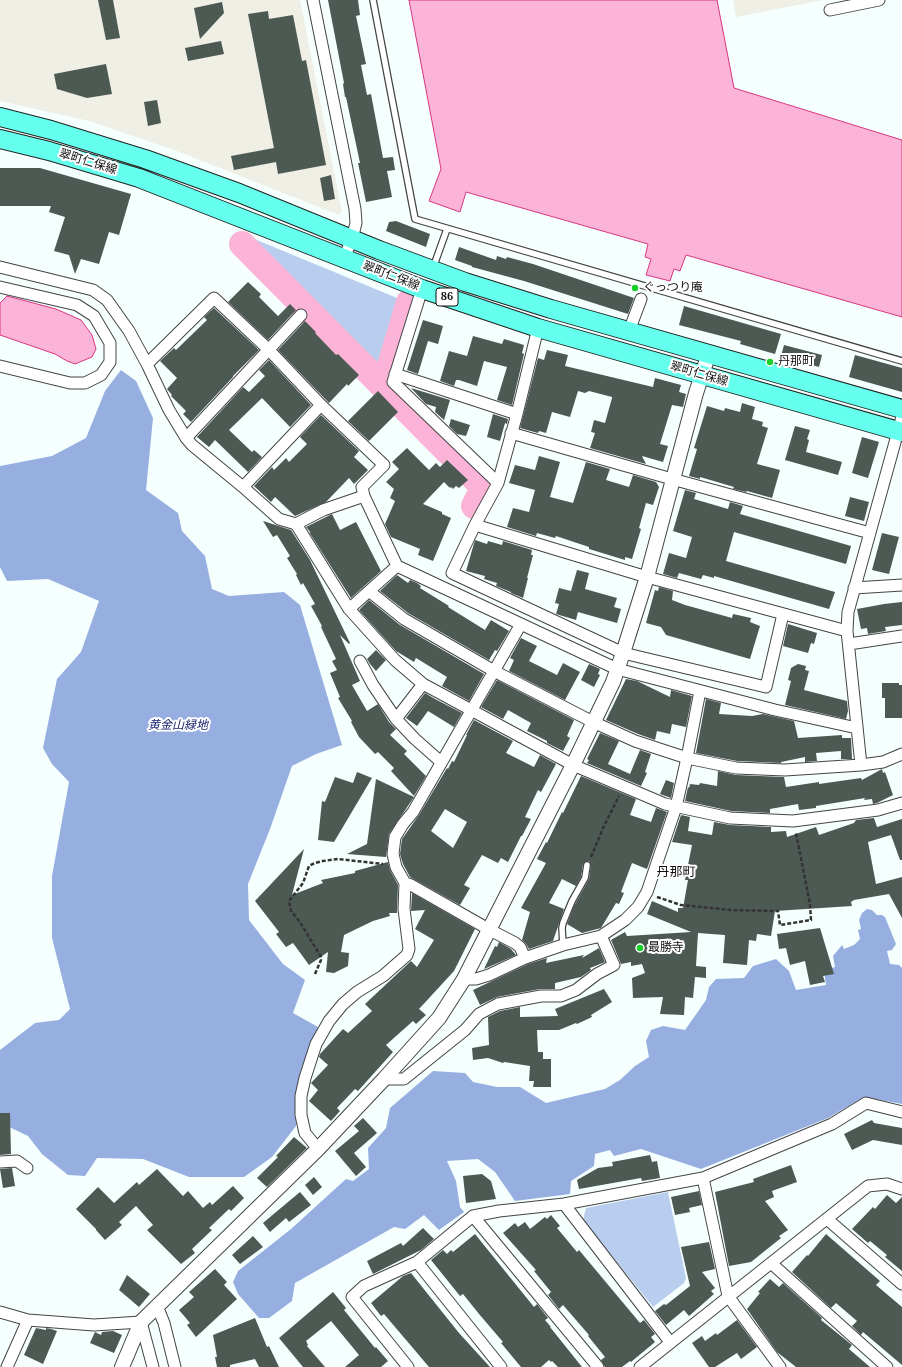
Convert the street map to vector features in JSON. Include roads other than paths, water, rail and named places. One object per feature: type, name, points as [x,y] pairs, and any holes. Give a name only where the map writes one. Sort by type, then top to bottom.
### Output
[{"type":"main road","name":"翠町仁保線","points":[[0,117],[51,130],[145,158],[263,202],[352,239],[465,282],[551,309],[902,409]]},
{"type":"main road","name":"翠町仁保線","points":[[0,139],[49,151],[139,178],[422,289],[538,328],[702,375],[901,427]]},
{"type":"street","points":[[313,0],[355,209],[356,223],[352,239],[344,258]]},
{"type":"street","points":[[830,10],[879,0]]},
{"type":"street","points":[[254,222],[263,202]]},
{"type":"street","points":[[0,267],[93,290],[107,300],[129,331],[169,410],[186,438],[192,445],[279,519],[296,524],[349,609],[395,660],[423,684],[471,711],[573,764],[624,787],[676,807],[730,818],[793,821],[878,810],[902,803]]},
{"type":"street","points":[[0,287],[77,305],[94,316],[110,343],[110,362],[101,375],[85,383],[70,383],[0,366]]},
{"type":"street","points":[[422,289],[393,382],[498,483]]},
{"type":"street","points":[[147,364],[214,298],[268,349],[321,405],[384,465],[362,486],[364,496],[397,566],[617,669],[775,710],[857,728]]},
{"type":"street","points":[[628,331],[641,299]]},
{"type":"street","points":[[186,438],[301,315]]},
{"type":"street","points":[[538,328],[498,483],[475,525],[452,573],[623,653],[766,687],[783,614]]},
{"type":"street","points":[[122,1367],[141,1322],[318,1149],[384,1079],[439,1018],[464,979],[490,930],[613,682],[647,577],[672,479],[709,353]]},
{"type":"street","points":[[395,374],[517,414]]},
{"type":"street","points":[[243,487],[321,405]]},
{"type":"street","points":[[861,766],[847,631],[848,612],[901,427]]},
{"type":"street","points":[[512,433],[672,479],[870,533]]},
{"type":"street","points":[[296,524],[323,510],[364,496]]},
{"type":"street","points":[[475,525],[647,577],[847,631]]},
{"type":"street","points":[[349,609],[397,566]]},
{"type":"street","points":[[854,588],[902,585]]},
{"type":"street","points":[[369,591],[404,619],[494,671],[594,722],[636,741],[687,758],[736,768],[785,770],[861,766],[883,762],[902,754]]},
{"type":"street","points":[[318,1149],[305,1133],[301,1115],[301,1096],[316,1044],[329,1021],[343,1004],[357,992],[383,976],[407,955],[409,949],[404,909],[405,882],[396,867],[393,854],[395,837],[412,812],[521,624]]},
{"type":"street","points":[[849,644],[902,636]]},
{"type":"street","points":[[360,661],[373,685],[396,719],[415,739],[441,762]]},
{"type":"street","points":[[396,719],[423,684]]},
{"type":"street","points":[[464,979],[476,979],[489,975],[525,958],[563,945],[601,936],[625,920],[638,907],[647,892],[676,807],[700,691]]},
{"type":"street","points":[[405,882],[412,884],[490,930],[516,943],[525,958]]},
{"type":"street","points":[[384,1079],[404,1079],[466,1030],[479,1014],[498,1004],[541,996],[561,996],[576,990],[597,974],[614,965],[601,936]]},
{"type":"street","points":[[408,1367],[352,1297],[364,1286],[417,1262],[473,1216],[499,1211],[564,1204],[703,1178],[832,1124],[866,1103],[902,1112]]},
{"type":"street","points":[[0,1162],[17,1161],[26,1168]]},
{"type":"street","points":[[703,1178],[728,1296],[780,1367]]},
{"type":"street","points":[[640,1367],[868,1186],[887,1184],[902,1189]]},
{"type":"street","points":[[564,1204],[670,1342]]},
{"type":"street","points":[[473,1216],[598,1367]]},
{"type":"street","points":[[827,1219],[902,1284]]},
{"type":"street","points":[[417,1262],[501,1367]]},
{"type":"street","points":[[771,1263],[887,1367]]},
{"type":"street","points":[[157,1306],[164,1323],[175,1367]]},
{"type":"street","points":[[0,1312],[28,1320],[94,1326],[141,1322]]},
{"type":"street","points":[[7,1367],[28,1320]]},
{"type":"street","points":[[141,1322],[153,1367]]},
{"type":"lane","points":[[373,0],[415,220],[902,360]]},
{"type":"lane","points":[[432,270],[447,229]]},
{"type":"lane","points":[[563,945],[563,923],[585,878],[587,865]]},
{"type":"waterway","points":[[242,244],[482,486],[482,490],[474,506]]},
{"type":"waterway","points":[[380,383],[389,369],[409,302]]},
{"type":"place","name":"ぐっつり庵","points":[[635,288]]},
{"type":"place","name":"丹那町","points":[[770,362]]},
{"type":"place","name":"最勝寺","points":[[640,948]]},
{"type":"district","name":"丹那町","points":[[676,872]]},
{"type":"park label","name":"黄金山緑地","points":[[178,726]]}]
